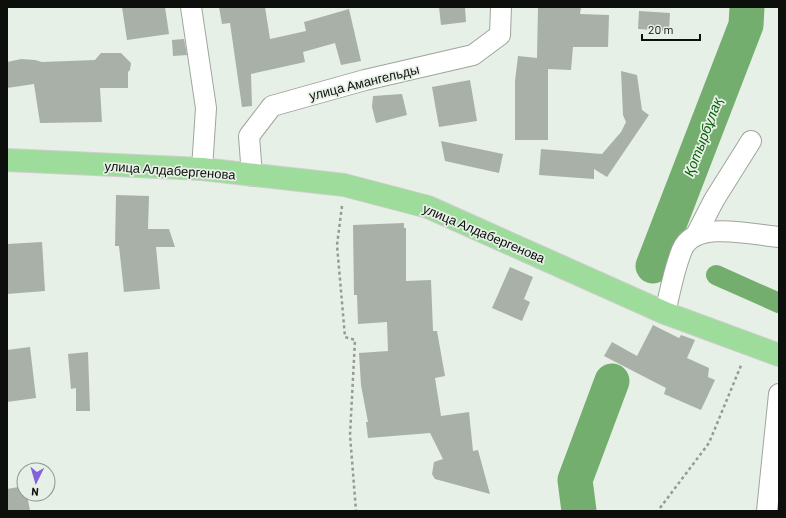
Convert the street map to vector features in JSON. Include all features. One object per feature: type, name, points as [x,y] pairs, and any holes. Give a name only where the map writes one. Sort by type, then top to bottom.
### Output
[{"type":"main road","name":"улица Алдабергенова","points":[[7,160],[202,169],[252,176],[344,185],[428,207],[665,312],[779,355]]},
{"type":"street","points":[[191,7],[206,108],[202,169]]},
{"type":"street","name":"улица Амангельды","points":[[252,176],[249,136],[272,106],[365,80],[473,55],[500,35],[501,7]]},
{"type":"street","points":[[696,235],[714,200],[751,141]]},
{"type":"street","points":[[665,312],[682,250],[691,238],[708,232],[727,231],[779,236]]},
{"type":"street","points":[[767,511],[779,394]]},
{"type":"path","points":[[344,185],[337,245],[346,337],[355,340],[350,435],[356,511]]},
{"type":"path","points":[[660,508],[709,443],[751,344]]},
{"type":"building","points":[[122,7],[165,7],[169,34],[127,40]]},
{"type":"building","points":[[219,7],[265,7],[270,39],[306,31],[304,22],[349,9],[361,61],[341,65],[335,43],[303,52],[305,62],[251,74],[252,106],[242,107],[230,23],[222,24]]},
{"type":"building","points":[[439,7],[465,7],[466,22],[441,25]]},
{"type":"building","points":[[538,7],[581,7],[580,14],[609,15],[608,47],[573,47],[571,70],[548,69],[548,140],[515,140],[515,81],[518,56],[537,58]]},
{"type":"building","points":[[639,11],[670,13],[669,31],[638,29]]},
{"type":"building","points":[[184,39],[187,55],[173,56],[172,40]]},
{"type":"building","points":[[101,53],[121,53],[131,63],[130,70],[128,72],[128,88],[100,88],[102,122],[40,123],[34,84],[7,88],[7,62],[21,59],[42,62],[95,60]]},
{"type":"building","points":[[621,71],[637,75],[642,110],[649,115],[607,177],[594,169],[594,179],[539,175],[541,149],[602,154],[621,132],[626,122],[623,115]]},
{"type":"building","points":[[470,80],[477,121],[439,127],[432,87]]},
{"type":"building","points":[[402,94],[407,115],[376,123],[372,107],[373,96]]},
{"type":"building","points":[[441,141],[503,154],[499,173],[445,161]]},
{"type":"building","points":[[116,195],[149,196],[148,229],[169,229],[175,247],[156,247],[160,289],[124,292],[119,246],[115,246]]},
{"type":"building","points":[[404,223],[404,228],[406,228],[406,281],[431,280],[433,331],[437,331],[445,376],[435,378],[441,416],[469,412],[473,451],[478,450],[490,494],[435,479],[432,474],[434,462],[443,459],[430,433],[368,438],[366,422],[368,422],[361,385],[359,353],[388,351],[387,322],[358,324],[357,295],[354,295],[353,225]]},
{"type":"building","points":[[42,242],[45,291],[7,294],[7,244]]},
{"type":"building","points":[[510,267],[533,277],[524,299],[530,302],[522,321],[492,308]]},
{"type":"building","points":[[653,325],[679,338],[681,335],[695,340],[687,358],[709,368],[708,377],[715,380],[701,410],[664,394],[666,388],[604,356],[612,342],[637,356]]},
{"type":"building","points":[[30,347],[36,398],[7,402],[7,350]]},
{"type":"building","points":[[88,352],[90,411],[76,411],[76,388],[71,389],[68,354]]},
{"type":"building","points":[[16,487],[16,502],[28,502],[30,511],[7,511],[7,489]]},
{"type":"waterway","name":"Қотырбұлақ","points":[[653,266],[746,25],[747,7]]},
{"type":"waterway","points":[[716,275],[779,303]]},
{"type":"waterway","name":"Қотырбұлақ","points":[[579,511],[575,480],[612,381]]}]
